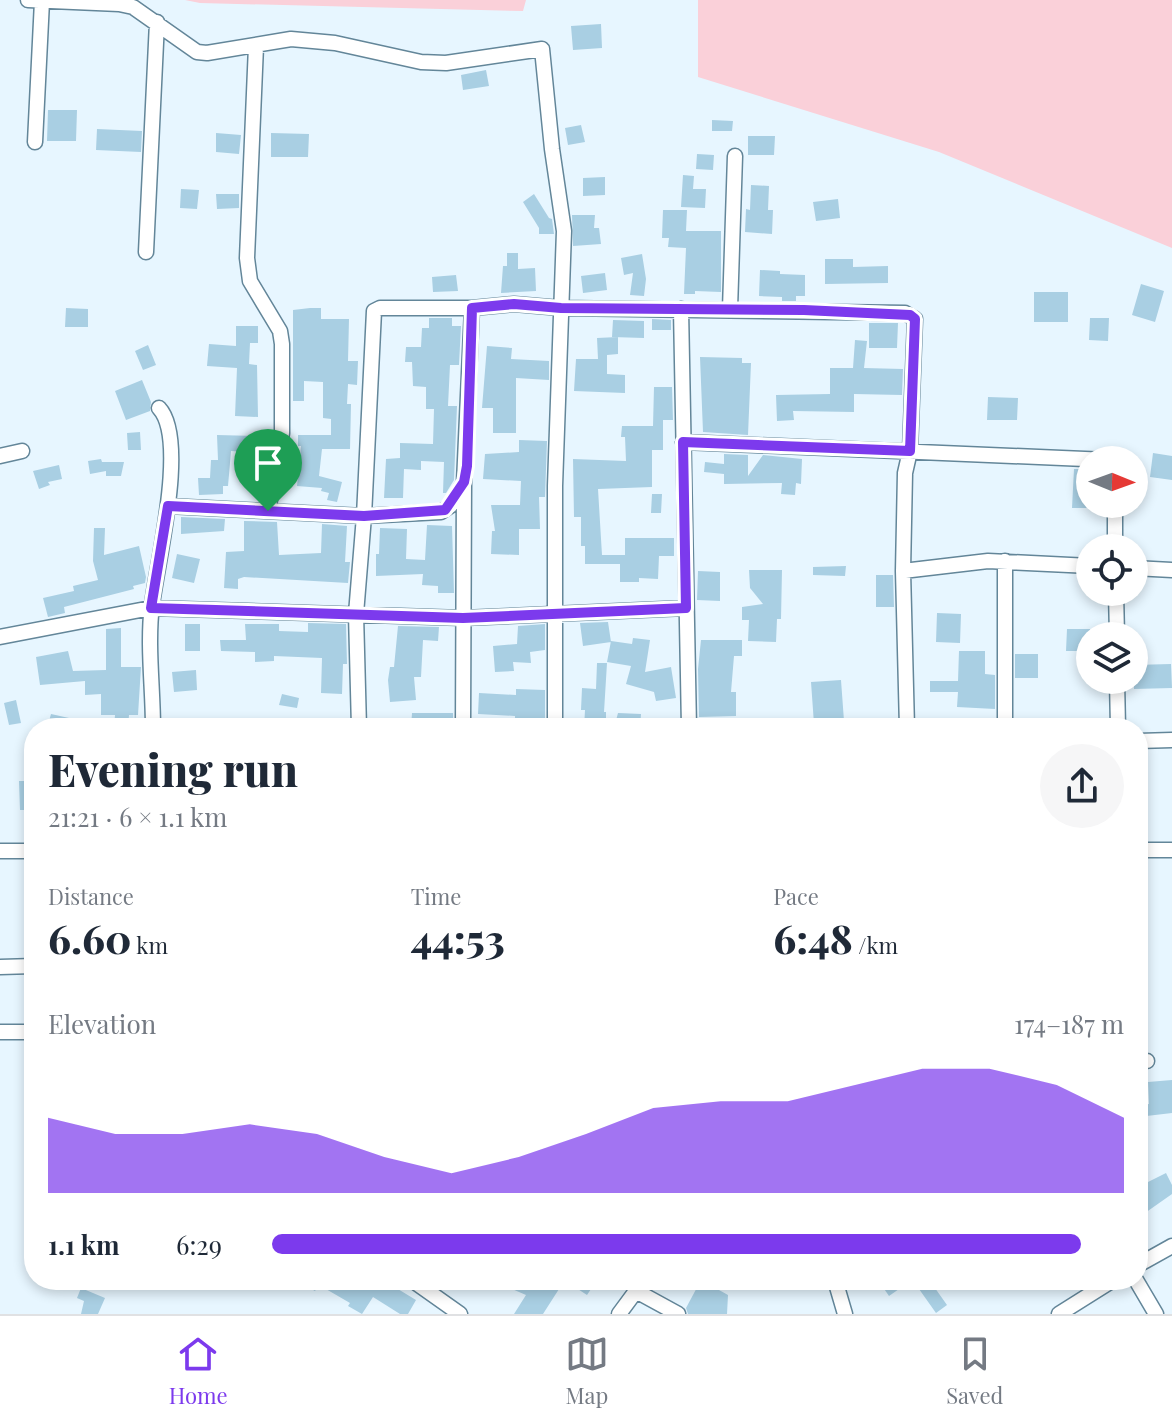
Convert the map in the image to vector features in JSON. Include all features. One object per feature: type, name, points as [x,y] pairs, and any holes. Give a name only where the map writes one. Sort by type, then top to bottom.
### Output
[{"type":"street","points":[[35,142],[35,1],[133,7],[197,52],[220,52],[304,39],[387,53],[409,61],[446,63],[542,49],[564,231],[555,486],[555,718]]},
{"type":"street","points":[[146,252],[157,22]]},
{"type":"street","points":[[256,46],[247,258],[250,281],[280,331],[282,344],[282,433],[268,511]]},
{"type":"street","points":[[730,309],[735,156]]},
{"type":"street","points":[[359,718],[356,614],[374,311],[380,308],[472,308],[514,304],[561,308],[910,315],[915,319],[910,451],[905,473],[903,571],[907,718]]},
{"type":"street","points":[[463,718],[464,482],[472,308]]},
{"type":"street","points":[[681,309],[689,718]]},
{"type":"street","points":[[153,718],[151,608],[168,506],[170,425],[159,408]]},
{"type":"street","points":[[683,442],[1076,459]]},
{"type":"street","points":[[0,456],[22,451]]},
{"type":"street","points":[[168,506],[364,516],[441,512],[450,506],[464,482]]},
{"type":"street","points":[[903,571],[1005,561],[1076,565]]},
{"type":"street","points":[[1005,561],[1005,718]]},
{"type":"street","points":[[1148,569],[1172,570]]},
{"type":"street","points":[[0,637],[151,608],[463,618],[686,608]]},
{"type":"street","points":[[1117,694],[1118,718]]},
{"type":"street","points":[[1148,741],[1172,740]]},
{"type":"street","points":[[1148,850],[1172,850]]},
{"type":"street","points":[[0,851],[24,851]]},
{"type":"street","points":[[0,967],[24,966]]},
{"type":"street","points":[[0,1032],[24,1032]]},
{"type":"street","points":[[1148,1259],[1172,1246]]},
{"type":"street","points":[[426,1290],[460,1314]]},
{"type":"street","points":[[836,1290],[839,1311]]},
{"type":"street","points":[[1059,1314],[1097,1290]]},
{"type":"street","points":[[1142,1290],[1156,1314]]},
{"type":"street","points":[[619,1314],[638,1291],[678,1314]]},
{"type":"shaded area","points":[[185,0],[526,0],[523,11],[200,3]]},
{"type":"shaded area","points":[[698,0],[1172,0],[1172,248],[939,152],[698,77]]},
{"type":"building","points":[[601,24],[602,48],[573,50],[571,26]]},
{"type":"building","points":[[486,70],[489,86],[463,90],[461,75]]},
{"type":"building","points":[[48,110],[77,110],[76,141],[47,141]]},
{"type":"building","points":[[712,120],[733,121],[732,131],[712,131]]},
{"type":"building","points":[[581,125],[585,142],[568,145],[565,128]]},
{"type":"building","points":[[97,129],[142,131],[141,152],[96,150]]},
{"type":"building","points":[[216,133],[241,135],[239,154],[216,152]]},
{"type":"building","points":[[271,133],[309,134],[308,157],[271,157]]},
{"type":"building","points":[[748,136],[775,136],[774,155],[748,155]]},
{"type":"building","points":[[697,154],[714,155],[713,170],[696,169]]},
{"type":"building","points":[[683,175],[694,176],[693,189],[706,189],[705,208],[681,207]]},
{"type":"building","points":[[605,177],[605,195],[583,196],[583,178]]},
{"type":"building","points":[[751,185],[769,186],[768,210],[773,210],[772,234],[745,232]]},
{"type":"building","points":[[181,189],[199,190],[197,209],[180,208]]},
{"type":"building","points":[[216,194],[239,194],[239,208],[217,209]]},
{"type":"building","points":[[534,194],[552,219],[554,234],[539,234],[539,228],[523,202]]},
{"type":"building","points":[[838,199],[840,218],[816,221],[813,202]]},
{"type":"building","points":[[663,210],[687,210],[686,231],[721,231],[721,292],[695,291],[695,294],[684,294],[686,248],[668,247],[669,238],[662,238]]},
{"type":"building","points":[[572,215],[595,215],[594,228],[599,228],[601,244],[573,246]]},
{"type":"building","points":[[507,253],[518,253],[518,269],[535,268],[536,291],[501,293]]},
{"type":"building","points":[[642,254],[646,279],[644,296],[630,295],[633,273],[624,275],[621,258]]},
{"type":"building","points":[[825,259],[853,259],[853,267],[888,266],[888,283],[825,284]]},
{"type":"building","points":[[760,270],[805,275],[805,296],[796,296],[796,301],[782,301],[782,297],[759,296]]},
{"type":"building","points":[[605,273],[607,290],[583,293],[581,276]]},
{"type":"building","points":[[456,275],[458,291],[433,292],[432,277]]},
{"type":"building","points":[[1141,284],[1164,291],[1155,322],[1132,315]]},
{"type":"building","points":[[1034,292],[1068,292],[1068,322],[1034,322]]},
{"type":"building","points":[[66,308],[88,309],[88,327],[65,327]]},
{"type":"building","points":[[321,308],[321,319],[349,319],[348,361],[358,361],[357,385],[348,384],[350,449],[322,449],[319,476],[342,482],[337,502],[327,500],[329,493],[321,491],[322,488],[297,486],[301,446],[298,446],[298,435],[331,435],[331,419],[323,418],[323,382],[304,381],[304,401],[293,401],[293,310]]},
{"type":"building","points":[[429,318],[452,318],[452,326],[461,326],[459,365],[450,365],[448,406],[457,406],[454,480],[443,493],[444,462],[421,461],[421,470],[404,469],[403,498],[384,498],[386,459],[400,458],[400,443],[433,444],[434,409],[426,409],[426,387],[413,386],[412,362],[405,362],[406,347],[421,347],[422,328],[429,328]]},
{"type":"building","points":[[1090,318],[1109,318],[1108,341],[1089,340]]},
{"type":"building","points":[[652,319],[671,320],[671,330],[652,330]]},
{"type":"building","points":[[613,320],[644,321],[644,338],[612,337]]},
{"type":"building","points":[[869,323],[898,323],[897,348],[869,348]]},
{"type":"building","points":[[236,326],[258,326],[258,343],[250,343],[249,364],[257,365],[258,417],[235,416],[237,368],[207,366],[209,344],[236,346]]},
{"type":"building","points":[[618,337],[618,354],[607,355],[607,374],[625,375],[625,393],[574,391],[576,359],[598,359],[597,338]]},
{"type":"building","points":[[855,340],[867,341],[864,368],[903,369],[902,395],[854,394],[854,412],[793,411],[794,420],[777,421],[776,395],[830,394],[830,368],[853,368]]},
{"type":"building","points":[[148,345],[156,365],[143,370],[135,351]]},
{"type":"building","points":[[487,346],[512,348],[511,359],[549,361],[549,380],[516,378],[516,433],[493,433],[493,408],[482,408]]},
{"type":"building","points":[[700,357],[742,358],[742,363],[751,363],[748,435],[703,432]]},
{"type":"building","points":[[142,380],[151,402],[150,411],[126,420],[115,391]]},
{"type":"building","points":[[654,387],[672,387],[673,420],[663,420],[663,450],[652,450],[652,487],[598,489],[602,555],[625,555],[625,538],[674,538],[674,556],[659,556],[658,579],[639,578],[639,582],[620,582],[620,564],[585,564],[585,546],[581,546],[581,517],[574,517],[573,459],[626,461],[622,426],[653,426]]},
{"type":"building","points":[[988,397],[1018,398],[1017,420],[987,420]]},
{"type":"building","points":[[140,432],[141,450],[128,450],[127,433]]},
{"type":"building","points":[[217,435],[260,436],[260,480],[244,480],[245,452],[231,451],[228,486],[223,486],[223,494],[199,495],[198,478],[210,478],[211,460],[218,460]]},
{"type":"building","points":[[519,440],[547,441],[545,497],[539,497],[540,529],[519,529],[519,555],[491,554],[492,531],[495,531],[491,505],[520,505],[521,481],[483,479],[485,454],[519,452]]},
{"type":"building","points":[[1153,453],[1172,456],[1172,480],[1150,477]]},
{"type":"building","points":[[724,454],[748,455],[748,476],[763,455],[802,459],[801,484],[796,483],[795,495],[781,494],[782,483],[724,484],[724,474],[704,472],[705,462],[724,464]]},
{"type":"building","points":[[101,459],[102,462],[124,462],[121,476],[106,476],[106,471],[90,474],[88,461]]},
{"type":"building","points":[[59,465],[62,479],[48,482],[50,485],[39,489],[33,471]]},
{"type":"building","points":[[1074,469],[1076,469],[1076,508],[1072,508]]},
{"type":"building","points":[[652,494],[662,494],[661,513],[651,513]]},
{"type":"building","points":[[181,517],[225,519],[224,531],[181,534]]},
{"type":"building","points":[[244,521],[277,522],[279,555],[321,553],[322,524],[347,526],[345,562],[350,562],[348,583],[244,577],[238,579],[238,589],[224,588],[226,552],[244,551]]},
{"type":"building","points":[[427,525],[452,526],[454,593],[438,593],[438,586],[422,585],[423,574],[376,576],[380,528],[407,529],[406,559],[425,560]]},
{"type":"building","points":[[94,528],[105,528],[104,555],[139,546],[145,583],[133,586],[134,589],[64,607],[65,613],[48,617],[43,598],[74,591],[73,586],[98,580],[93,561]]},
{"type":"building","points":[[177,554],[200,559],[194,583],[172,578]]},
{"type":"building","points":[[846,566],[845,576],[813,575],[813,567]]},
{"type":"building","points":[[749,570],[782,570],[781,619],[777,619],[776,642],[748,641],[749,620],[742,620],[742,607],[763,604],[750,588]]},
{"type":"building","points":[[698,571],[720,572],[720,601],[697,600]]},
{"type":"building","points":[[876,575],[893,575],[894,607],[876,607]]},
{"type":"building","points":[[937,613],[961,614],[960,643],[936,642]]},
{"type":"building","points":[[608,622],[611,642],[583,646],[580,623]]},
{"type":"building","points":[[308,623],[346,624],[347,664],[343,664],[342,694],[321,693],[322,658],[274,656],[274,661],[255,662],[255,652],[221,651],[220,640],[246,640],[245,624],[279,624],[279,631],[308,632]]},
{"type":"building","points":[[185,624],[200,624],[200,651],[185,651]]},
{"type":"building","points":[[545,624],[545,650],[530,652],[531,663],[513,662],[514,671],[495,672],[493,646],[517,644],[518,626]]},
{"type":"building","points":[[398,626],[439,627],[438,641],[423,640],[421,677],[414,677],[416,700],[390,702],[388,680],[390,667],[394,667]]},
{"type":"building","points":[[121,628],[121,667],[141,667],[138,715],[129,715],[129,718],[101,715],[101,694],[85,695],[85,681],[40,685],[36,657],[68,651],[73,671],[106,670],[106,629]]},
{"type":"building","points":[[1067,629],[1076,629],[1076,651],[1066,651]]},
{"type":"building","points":[[633,638],[650,640],[645,672],[671,667],[676,698],[656,701],[654,692],[626,684],[631,666],[607,662],[611,641],[632,644]]},
{"type":"building","points":[[701,640],[742,640],[742,656],[734,656],[731,692],[736,692],[736,716],[699,717]]},
{"type":"building","points":[[959,651],[985,651],[985,674],[995,675],[995,709],[957,707],[958,692],[930,692],[930,681],[958,681]]},
{"type":"building","points":[[1015,654],[1038,654],[1038,678],[1015,678]]},
{"type":"building","points":[[597,663],[607,663],[606,718],[585,718],[585,710],[581,710],[582,688],[596,689]]},
{"type":"building","points":[[1171,664],[1172,688],[1148,689],[1148,665]]},
{"type":"building","points":[[196,670],[197,690],[174,692],[172,672]]},
{"type":"building","points":[[841,680],[844,718],[814,718],[811,682]]},
{"type":"building","points":[[516,689],[545,690],[545,718],[478,714],[479,693],[516,695]]},
{"type":"building","points":[[282,694],[299,698],[297,708],[279,705]]},
{"type":"building","points":[[16,700],[21,723],[9,725],[4,703]]},
{"type":"building","points":[[412,713],[453,713],[453,718],[412,718]]},
{"type":"building","points":[[618,713],[641,714],[641,718],[617,718]]},
{"type":"building","points":[[19,781],[24,781],[24,810],[20,810]]},
{"type":"building","points":[[1172,1080],[1172,1113],[1148,1116],[1148,1082]]},
{"type":"building","points":[[1166,1173],[1172,1185],[1172,1194],[1148,1211],[1148,1182]]},
{"type":"building","points":[[80,1290],[86,1290],[105,1298],[98,1314],[81,1314],[84,1301],[77,1298]]},
{"type":"building","points":[[328,1290],[400,1290],[416,1300],[408,1314],[400,1314],[373,1297],[362,1314],[348,1306],[350,1303]]},
{"type":"building","points":[[514,1290],[558,1290],[543,1314],[514,1314],[526,1295]]},
{"type":"building","points":[[696,1290],[719,1290],[728,1295],[727,1314],[688,1314],[686,1308]]},
{"type":"building","points":[[920,1290],[936,1290],[947,1305],[936,1313]]},
{"type":"route","points":[[531,304],[561,308],[804,310],[905,313],[915,319],[910,451],[683,442],[686,608],[463,618],[151,608],[168,506],[268,511],[364,516],[441,512],[450,506],[464,482],[467,466],[472,308],[531,304]]}]
